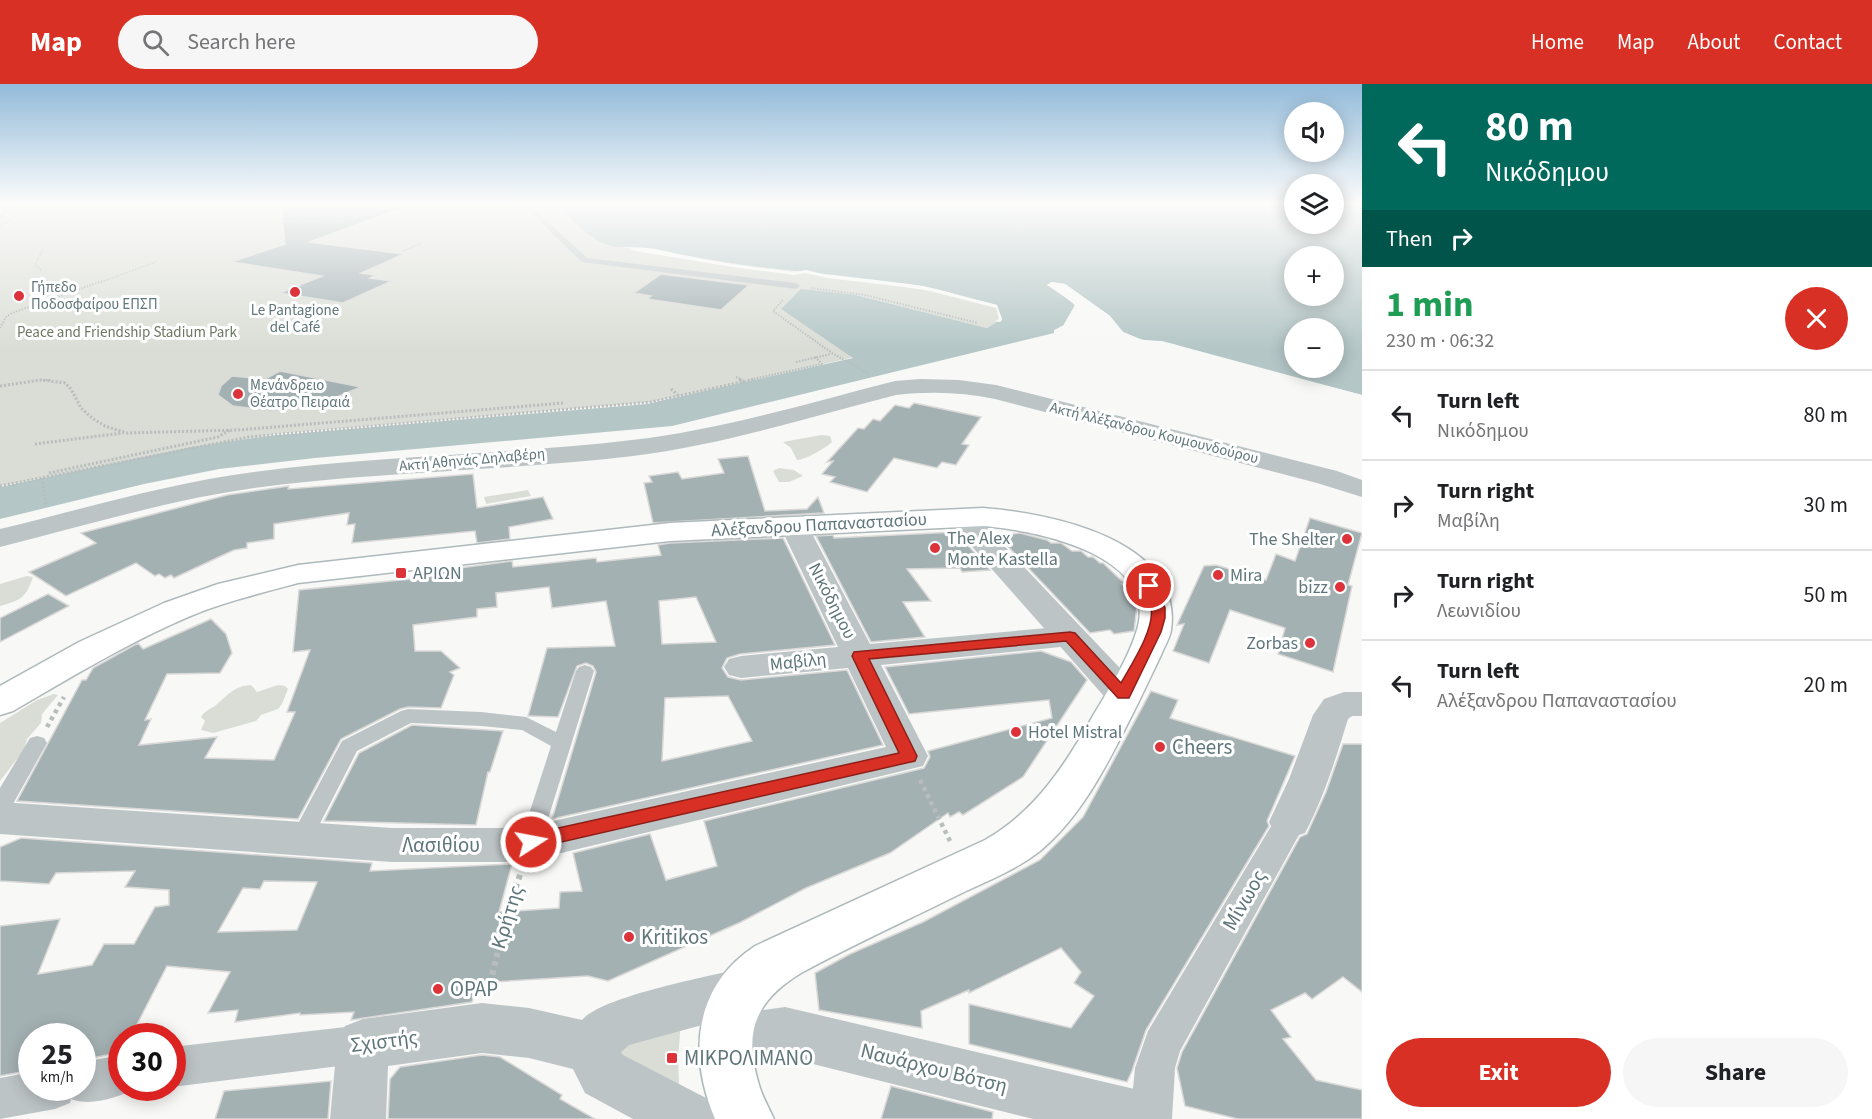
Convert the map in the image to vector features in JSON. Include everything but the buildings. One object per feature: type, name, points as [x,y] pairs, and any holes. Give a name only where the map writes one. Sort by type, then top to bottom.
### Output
[{"type":"main road","name":"Αλέξανδρου Παπαναστασίου","points":[[0,702],[92,650],[168,614],[220,593],[281,577],[332,569],[645,534],[962,518],[1008,518],[1059,529],[1091,541],[1113,553],[1141,576],[1155,597],[1158,618],[1154,632],[1123,694],[1079,771],[1051,813],[1018,842],[965,871],[783,956],[754,977],[743,991],[728,1026],[726,1045],[731,1087],[745,1119]]},
{"type":"street","name":"Ακτή Αλέξανδρου Κουμουνδούρου","points":[[945,385],[996,392],[1327,477],[1362,489]]},
{"type":"street","name":"Ακτή Αθηνάς Δηλαβέρη","points":[[0,538],[224,484],[321,472],[632,448],[676,442],[895,388],[945,385]]},
{"type":"street","points":[[962,518],[1123,694]]},
{"type":"street","name":"Νικόδημου","points":[[794,526],[909,756]]},
{"type":"street","name":"Μαβίλη","points":[[741,667],[1070,636]]},
{"type":"street","name":"Μίνωος","points":[[1151,1119],[1155,1068],[1162,1045],[1290,822],[1309,779],[1331,715],[1336,707],[1344,704],[1362,704]]},
{"type":"street","name":"Λασιθίου","points":[[0,818],[392,845],[455,846],[531,842],[909,756]]},
{"type":"street","points":[[688,1119],[604,1074],[596,1063],[595,1049],[600,1036],[618,1024],[743,991]]},
{"type":"street","name":"Σχιστής","points":[[186,1065],[482,1028],[529,1033],[595,1049]]},
{"type":"street","name":"Ναυάρχου Βότση","points":[[726,1045],[764,1032],[785,1032],[1143,1119]]},
{"type":"street","points":[[358,1119],[363,1044]]},
{"type":"street","points":[[0,1098],[18,1095]]},
{"type":"lane","points":[[578,253],[585,260],[796,286]]},
{"type":"lane","points":[[531,842],[585,671]]},
{"type":"lane","points":[[302,837],[349,746],[408,716],[481,718],[525,724],[563,744]]},
{"type":"lane","points":[[0,807],[37,743]]},
{"type":"path","points":[[41,253],[35,264],[41,270]]},
{"type":"path","points":[[0,327],[6,317],[12,313],[156,262]]},
{"type":"path","points":[[869,374],[831,354],[773,311],[796,286],[866,296],[978,322]]},
{"type":"path","points":[[796,362],[831,354]]},
{"type":"path","points":[[0,486],[249,437],[629,405],[680,397],[822,364],[815,357]]},
{"type":"path","points":[[736,376],[746,382]]},
{"type":"path","points":[[0,386],[41,381],[66,384],[72,389],[77,402],[89,416],[112,430],[126,433]]},
{"type":"path","points":[[671,389],[680,397]]},
{"type":"path","points":[[35,444],[126,433],[230,430],[563,403]]},
{"type":"path","points":[[535,405],[537,412]]},
{"type":"path","points":[[49,473],[218,436],[230,430]]},
{"type":"path","points":[[42,478],[47,509]]},
{"type":"path","points":[[909,756],[965,871]]},
{"type":"path","name":"Κρήτης","points":[[482,1028],[497,949],[531,842]]},
{"type":"green space","name":"Peace and Friendship Stadium Park","points":[[0,253],[665,253],[968,296],[999,308],[1000,322],[987,328],[856,295],[781,309],[854,357],[736,385],[651,402],[274,434],[0,486]]},
{"type":"green space","points":[[821,435],[830,436],[832,442],[815,453],[797,460],[791,448],[783,442]]},
{"type":"green space","points":[[779,468],[794,470],[803,476],[789,482],[779,482],[773,471]]},
{"type":"green space","points":[[528,490],[531,496],[486,504],[484,497]]},
{"type":"green space","points":[[27,576],[33,577],[22,597],[0,606],[0,584]]},
{"type":"green space","points":[[251,685],[257,692],[278,685],[288,689],[278,709],[261,715],[256,721],[213,733],[201,730],[205,721],[201,717],[204,713],[236,689]]},
{"type":"green space","points":[[54,694],[58,695],[42,714],[41,723],[27,739],[24,750],[0,781],[0,723],[37,700]]},
{"type":"green space","points":[[681,1020],[678,1060],[680,1103],[608,1054]]},
{"type":"shaded area","points":[[675,253],[1284,253],[1284,306],[1344,306],[1344,253],[1362,253],[1362,395],[1296,378],[1344,378],[1344,318],[1284,318],[1284,375],[1173,344],[1138,339],[1124,333],[1110,316],[1065,284],[1052,282],[1047,285],[1075,306],[1063,326],[1054,330],[1054,333],[672,426],[315,458],[219,469],[144,484],[0,519],[0,487],[192,447],[268,436],[647,404],[853,358],[781,309],[801,289],[856,295],[987,328],[1002,319],[997,305],[920,286],[719,261]]},
{"type":"pier","points":[[650,253],[668,253],[794,272],[806,270],[827,275],[923,286],[997,305],[1002,320],[995,321],[999,319],[996,308],[922,289],[827,278],[806,273],[794,275]]},
{"type":"pier","points":[[1051,282],[1065,284],[1110,316],[1121,331],[1143,340],[1162,341],[1284,374],[1284,378],[1299,378],[1362,395],[1362,398],[1213,360],[1172,347],[1137,341],[1122,335],[1108,318],[1073,293],[1055,285],[1077,304],[1069,323],[1062,330],[1059,327],[1063,326],[1075,305],[1047,285]]},
{"type":"place","name":"Le Pantagione del Café","points":[[295,292]]},
{"type":"place","name":"Γήπεδο Ποδοσφαίρου ΕΠΣΠ","points":[[19,296]]},
{"type":"place","name":"Μενάνδρειο Θέατρο Πειραιά","points":[[238,394]]},
{"type":"place","name":"The Shelter","points":[[1347,539]]},
{"type":"place","name":"The Alex Monte Kastella","points":[[935,548]]},
{"type":"place","name":"ΑΡΙΩΝ","points":[[401,573]]},
{"type":"place","name":"Mira","points":[[1218,575]]},
{"type":"place","name":"bizz","points":[[1340,587]]},
{"type":"place","name":"Zorbas","points":[[1310,643]]},
{"type":"place","name":"Hotel Mistral","points":[[1016,732]]},
{"type":"place","name":"Cheers","points":[[1160,747]]},
{"type":"place","name":"Kritikos","points":[[629,937]]},
{"type":"place","name":"OPAP","points":[[438,989]]},
{"type":"place","name":"ΜΙΚΡΟΛΙΜΑΝΟ","points":[[672,1058]]},
{"type":"route","points":[[531,842],[909,756],[860,656],[1070,636],[1123,694],[1154,632],[1158,618],[1158,608],[1149,586]]}]
